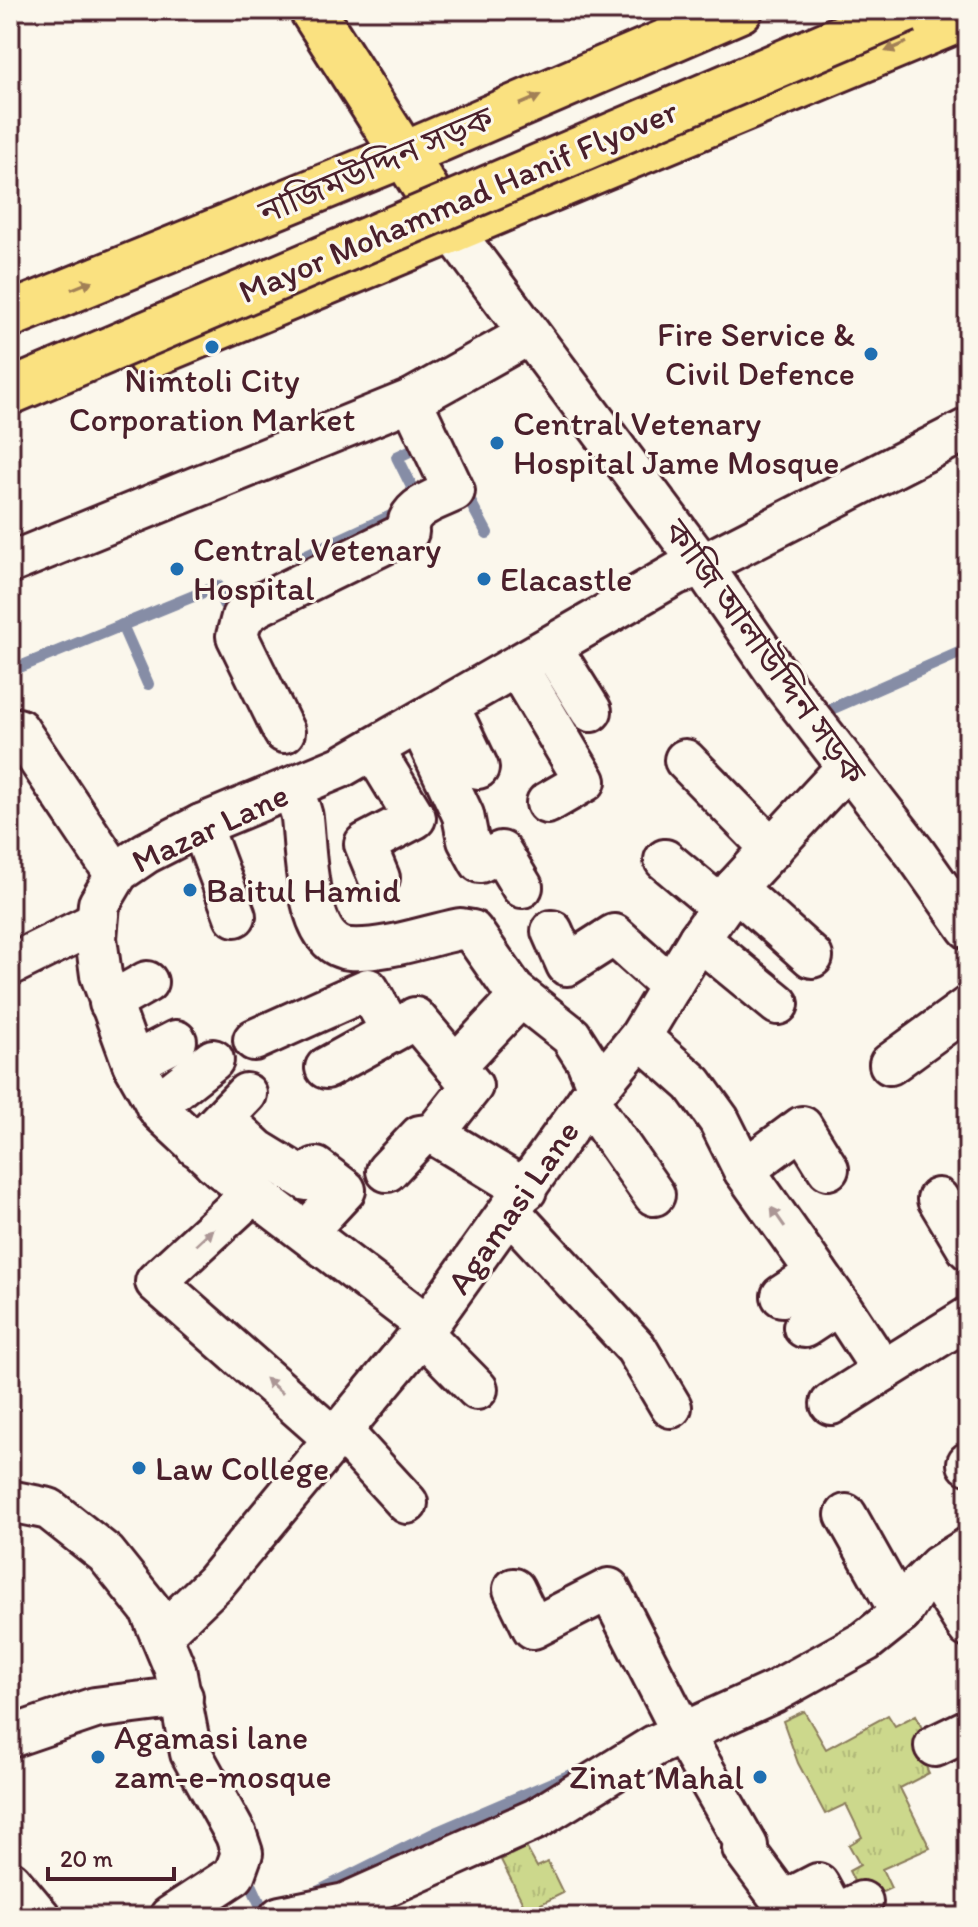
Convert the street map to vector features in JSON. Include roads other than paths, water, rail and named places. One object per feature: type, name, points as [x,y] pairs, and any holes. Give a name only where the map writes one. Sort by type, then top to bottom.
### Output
[{"type":"main road","points":[[312,10],[452,230]]},
{"type":"main road","name":"নাজিমউদ্দিন সড়ক","points":[[10,315],[403,155],[740,10]]},
{"type":"main road","points":[[10,364],[837,10]]},
{"type":"main road","name":"Mayor Mohammad Hanif Flyover","points":[[10,392],[907,10]]},
{"type":"main road","points":[[10,414],[968,16]]},
{"type":"street","name":"কাজি আলাউদ্দিন সড়ক","points":[[452,230],[702,565],[755,644],[915,853],[968,928]]},
{"type":"street","points":[[10,563],[411,400],[529,334]]},
{"type":"street","points":[[284,732],[237,636],[242,617],[257,606],[408,532],[407,524],[414,511],[454,491],[411,400]]},
{"type":"street","name":"Mazar Lane","points":[[477,1389],[425,1329],[307,1231],[205,1154],[156,1105],[133,1063],[101,975],[97,922],[99,904],[116,875],[146,853],[201,825],[291,789],[373,749],[676,574],[702,565],[968,429]]},
{"type":"street","points":[[551,647],[591,711]]},
{"type":"street","points":[[517,667],[546,710],[585,781],[547,803]]},
{"type":"street","points":[[435,715],[478,768]]},
{"type":"street","points":[[435,715],[475,855],[480,862],[501,852],[522,887]]},
{"type":"street","points":[[18,729],[116,875]]},
{"type":"street","points":[[373,749],[415,818],[365,844],[379,878]]},
{"type":"street","points":[[685,760],[772,849]]},
{"type":"street","name":"Agamasi Lane","points":[[161,1635],[215,1583],[425,1329],[593,1094],[640,1037],[719,911],[847,767]]},
{"type":"street","points":[[291,789],[302,815],[310,900],[329,935],[340,946],[363,949],[460,929],[472,931],[520,997],[571,1036],[587,1061],[593,1094],[654,1195]]},
{"type":"street","points":[[201,825],[235,916]]},
{"type":"street","points":[[665,860],[719,911],[778,1004]]},
{"type":"street","points":[[719,911],[812,957]]},
{"type":"street","points":[[10,965],[97,922]]},
{"type":"street","points":[[552,931],[567,965],[614,935],[671,986]]},
{"type":"street","points":[[110,1003],[147,982]]},
{"type":"street","points":[[254,1040],[368,989],[412,1018],[472,1086],[434,1134],[420,1136],[387,1171]]},
{"type":"street","points":[[455,1066],[520,997]]},
{"type":"street","points":[[890,1064],[968,1007]]},
{"type":"street","points":[[326,1068],[412,1018]]},
{"type":"street","points":[[640,1037],[693,1084],[719,1120],[744,1170],[883,1371]]},
{"type":"street","points":[[133,1063],[176,1041]]},
{"type":"street","points":[[156,1105],[213,1060]]},
{"type":"street","points":[[205,1154],[246,1094]]},
{"type":"street","points":[[744,1170],[802,1127],[828,1169]]},
{"type":"street","points":[[205,1154],[240,1134],[257,1150],[306,1180],[316,1168],[345,1190],[307,1231]]},
{"type":"street","points":[[434,1134],[518,1201],[636,1348],[671,1407]]},
{"type":"street","points":[[254,1192],[156,1282],[336,1434],[407,1503]]},
{"type":"street","points":[[938,1199],[968,1249]]},
{"type":"street","points":[[793,1312],[828,1289]]},
{"type":"street","points":[[831,1404],[968,1318]]},
{"type":"street","points":[[10,1501],[49,1509],[106,1554],[150,1609],[182,1697],[191,1753],[236,1835],[242,1858],[269,1917]]},
{"type":"street","points":[[846,1515],[901,1613]]},
{"type":"street","points":[[280,1917],[347,1911],[536,1819],[654,1746],[866,1641],[901,1613],[933,1572],[968,1548]]},
{"type":"street","points":[[933,1572],[968,1627]]},
{"type":"street","points":[[514,1589],[533,1628],[609,1589],[683,1734],[747,1846],[743,1848],[783,1902],[818,1884],[835,1915],[862,1902]]},
{"type":"street","points":[[10,1737],[95,1708],[182,1697]]},
{"type":"street","points":[[170,1917],[234,1875],[242,1858]]},
{"type":"street","points":[[10,1881],[40,1917]]},
{"type":"waterway","points":[[412,438],[416,448],[397,457],[419,501]]},
{"type":"waterway","points":[[464,490],[487,533]]},
{"type":"waterway","points":[[300,573],[305,571],[300,558],[404,510]]},
{"type":"waterway","points":[[10,671],[218,586],[224,604],[242,596]]},
{"type":"waterway","points":[[122,625],[148,684]]},
{"type":"waterway","points":[[819,709],[822,713],[968,649]]},
{"type":"waterway","points":[[313,1894],[435,1833],[580,1771]]},
{"type":"waterway","points":[[244,1869],[266,1917]]},
{"type":"place","name":"Nimtoli City Corporation Market","points":[[212,347]]},
{"type":"place","name":"Fire Service & Civil Defence","points":[[871,354]]},
{"type":"place","name":"Central Vetenary Hospital Jame Mosque","points":[[497,443]]},
{"type":"place","name":"Central Vetenary Hospital","points":[[177,569]]},
{"type":"place","name":"Elacastle","points":[[484,579]]},
{"type":"place","name":"Baitul Hamid","points":[[190,890]]},
{"type":"place","name":"Law College","points":[[139,1468]]},
{"type":"place","name":"Agamasi lane zam-e-mosque","points":[[98,1757]]},
{"type":"place","name":"Zinat Mahal","points":[[760,1777]]}]
